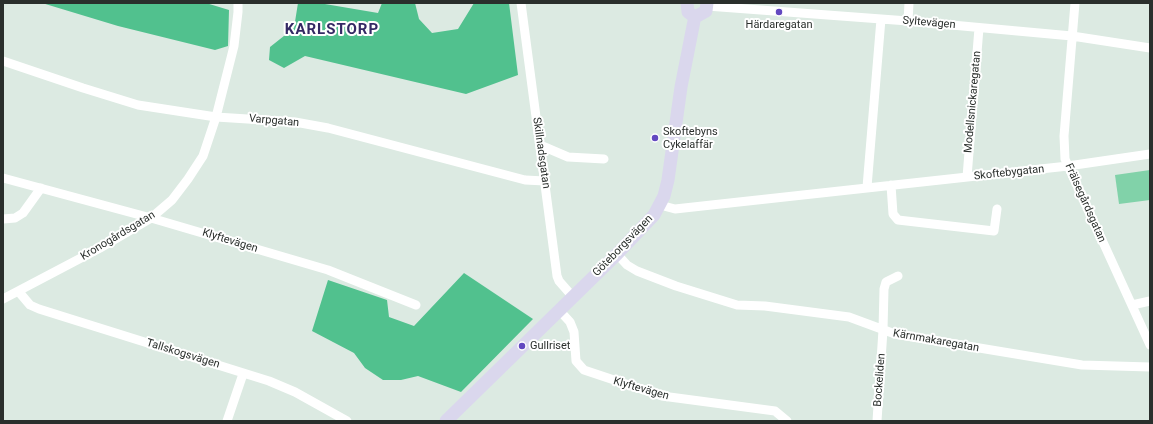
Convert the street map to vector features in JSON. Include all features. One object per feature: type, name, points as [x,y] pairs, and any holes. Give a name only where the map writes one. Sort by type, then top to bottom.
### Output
[{"type":"street","name":"Kronogårdsgatan","points":[[3,300],[100,248],[151,218],[172,200],[188,179],[202,156],[216,117],[234,46],[238,3]]},
{"type":"street","name":"Skillnadsgatan","points":[[521,3],[557,276],[559,281],[573,298]]},
{"type":"street","points":[[685,3],[688,12],[695,16],[704,13],[707,4]]},
{"type":"street","points":[[908,21],[909,3]]},
{"type":"street","name":"Frälsegårdsgatan","points":[[1075,3],[1064,136],[1065,154],[1068,166],[1150,345]]},
{"type":"street","name":"Syltevägen","points":[[707,4],[1072,36],[1150,48]]},
{"type":"street","name":"Göteborgsvägen","points":[[446,421],[573,298],[654,215],[660,205],[668,180],[681,87],[695,16]]},
{"type":"street","points":[[866,187],[881,19]]},
{"type":"street","name":"Modellsnickaregatan","points":[[967,177],[979,28]]},
{"type":"street","name":"Varpgatan","points":[[3,62],[138,104],[216,117],[295,122],[335,130],[525,180],[545,181]]},
{"type":"street","points":[[540,144],[568,157],[604,159]]},
{"type":"street","name":"Skoftebygatan","points":[[660,205],[675,209],[892,184],[1068,166],[1150,154]]},
{"type":"street","name":"Klyftevägen","points":[[3,178],[151,218],[328,270],[416,305]]},
{"type":"street","points":[[892,184],[893,214],[898,220],[994,231],[997,209]]},
{"type":"street","points":[[3,219],[15,218],[23,213],[41,188]]},
{"type":"street","name":"Kärnmakaregatan","points":[[617,254],[627,265],[637,271],[676,286],[737,305],[765,306],[849,317],[895,334],[1082,365],[1150,368]]},
{"type":"street","name":"Bockeliden","points":[[877,421],[886,282],[898,276]]},
{"type":"street","name":"Tallskogsvägen","points":[[19,292],[30,305],[39,310],[269,382],[295,392],[347,421]]},
{"type":"street","points":[[1132,305],[1150,301]]},
{"type":"street","name":"Klyftevägen","points":[[559,310],[570,322],[574,332],[576,361],[584,370],[662,396],[775,411],[787,421]]},
{"type":"street","points":[[227,421],[243,374]]},
{"type":"green space","points":[[42,3],[206,3],[229,10],[228,46],[215,50],[118,26]]},
{"type":"green space","points":[[298,3],[319,3],[378,13],[382,3],[415,3],[419,19],[432,33],[458,29],[474,3],[509,3],[518,75],[466,94],[305,56],[284,68],[269,60],[270,47],[294,28]]},
{"type":"green space","points":[[1150,170],[1150,200],[1119,204],[1115,175]]},
{"type":"green space","points":[[464,273],[533,319],[461,392],[418,376],[401,380],[383,380],[365,368],[354,353],[312,331],[328,280],[387,300],[389,317],[414,326]]},
{"type":"place","name":"Härdaregatan","points":[[779,12]]},
{"type":"place","name":"Skoftebyns Cykelaffär","points":[[655,138]]},
{"type":"place","name":"Gullriset","points":[[522,346]]},
{"type":"district","name":"KARLSTORP","points":[[332,30]]}]
